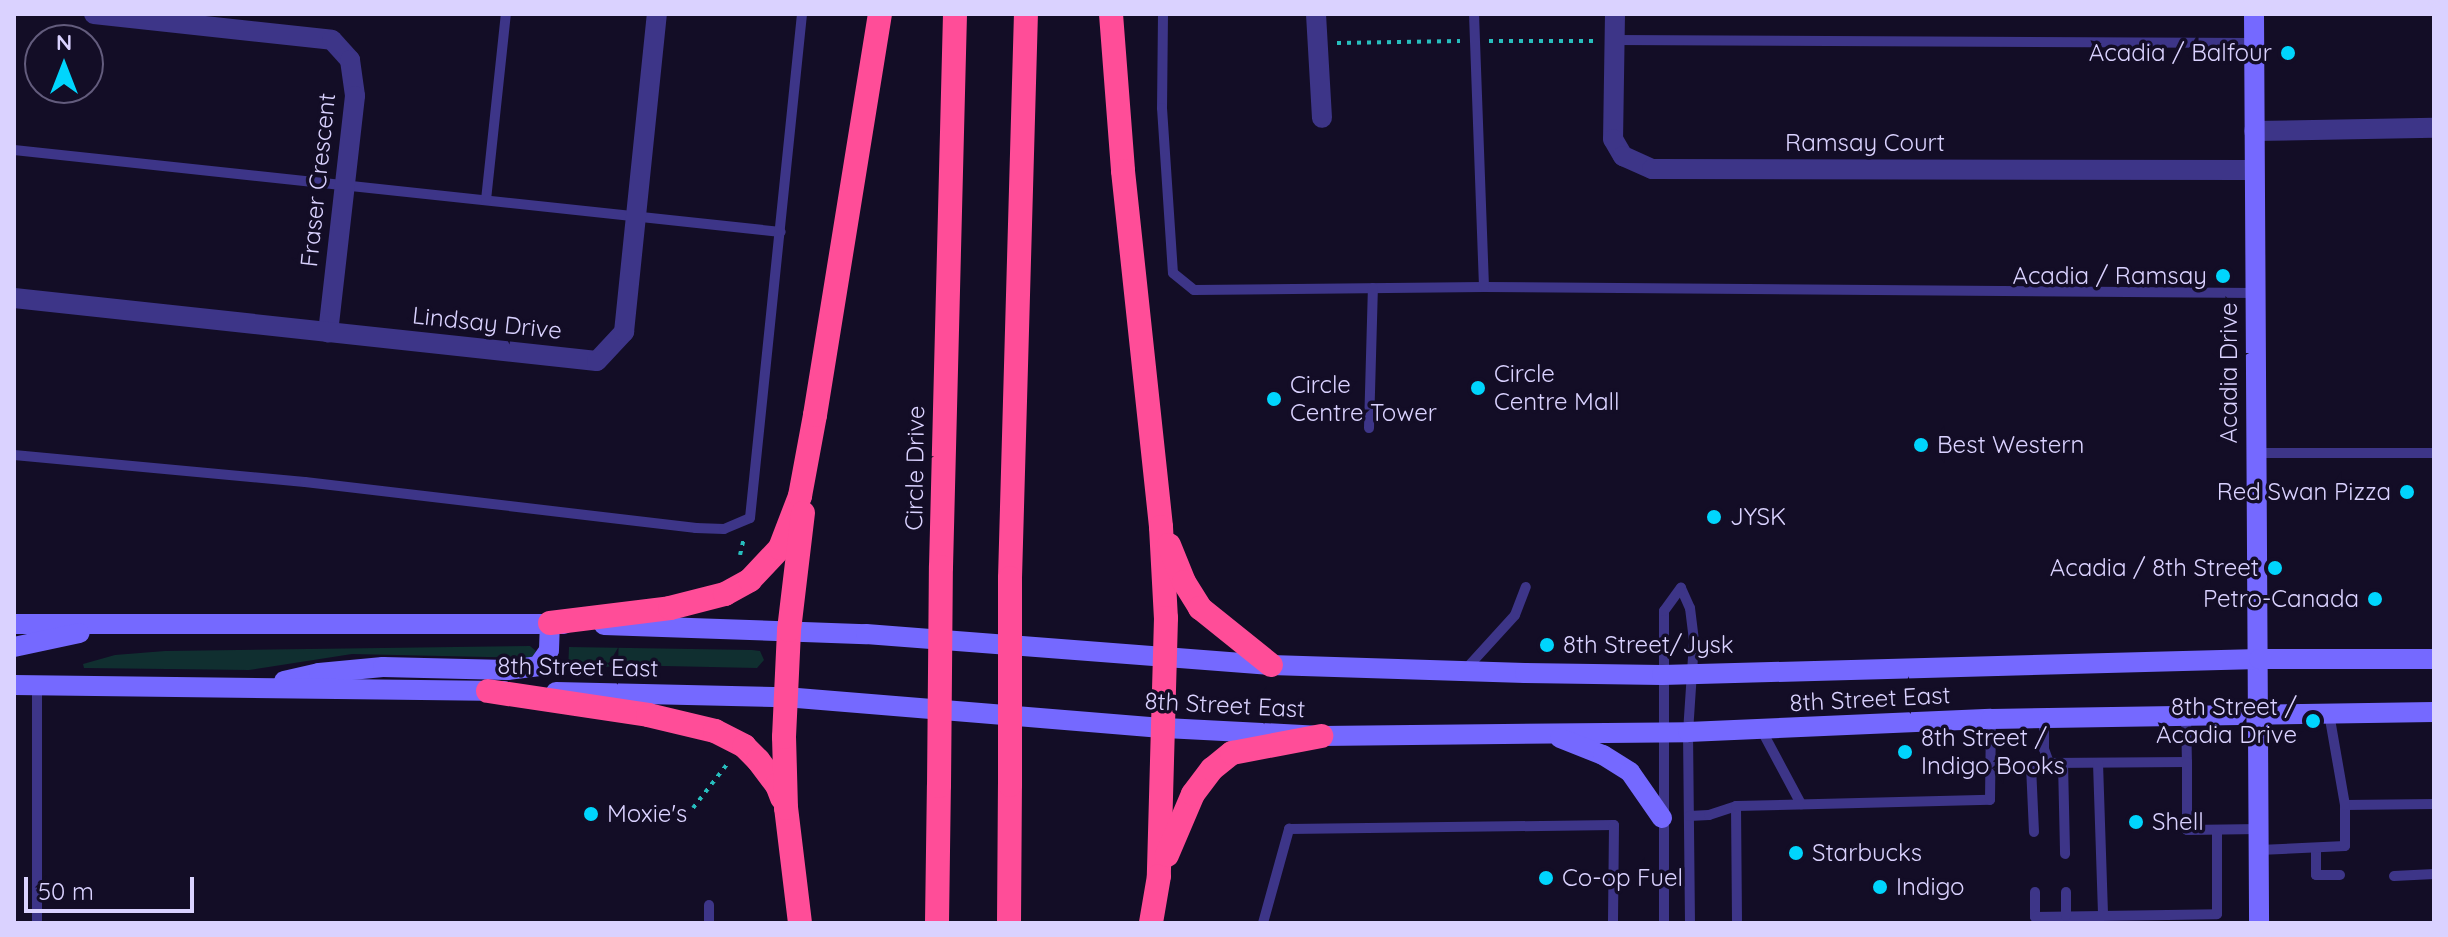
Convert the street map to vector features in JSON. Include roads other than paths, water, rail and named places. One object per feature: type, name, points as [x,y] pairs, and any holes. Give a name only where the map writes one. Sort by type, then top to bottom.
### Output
[{"type":"highway","points":[[550,623],[670,608],[725,594],[750,580],[780,548],[800,496],[861,152],[880,14]]},
{"type":"highway","name":"Circle Drive","points":[[937,923],[941,567],[955,14]]},
{"type":"highway","points":[[1009,923],[1010,578],[1026,14]]},
{"type":"highway","points":[[1111,14],[1123,171],[1161,527],[1167,658],[1159,876],[1151,923]]},
{"type":"highway","points":[[800,923],[786,808],[785,697],[789,630],[819,392]]},
{"type":"highway","points":[[1161,527],[1184,582],[1200,608],[1271,665]]},
{"type":"highway","points":[[488,691],[648,715],[715,731],[744,746],[758,760],[777,785],[786,808]]},
{"type":"highway","points":[[1159,876],[1183,814],[1212,769],[1232,753],[1321,736]]},
{"type":"main road","name":"Acadia Drive","points":[[2254,14],[2254,453],[2259,659],[2259,923]]},
{"type":"main road","name":"8th Street East","points":[[14,624],[550,623],[789,630],[1271,665],[1662,675],[2259,659],[2434,659]]},
{"type":"main road","points":[[253,688],[319,673],[383,667],[507,670],[538,666],[549,650],[550,623]]},
{"type":"main road","points":[[14,647],[119,624]]},
{"type":"main road","name":"8th Street East","points":[[14,685],[785,697],[1165,728],[1321,736],[1762,731],[1991,719],[2434,712]]},
{"type":"main road","points":[[1552,735],[1603,755],[1630,772],[1662,818]]},
{"type":"street","name":"Fraser Crescent","points":[[94,14],[332,40],[350,60],[355,96],[328,332]]},
{"type":"street","name":"Lindsay Drive","points":[[14,298],[597,361],[624,332],[657,14]]},
{"type":"street","points":[[1316,14],[1322,118]]},
{"type":"street","name":"Ramsay Court","points":[[1615,14],[1613,139],[1623,156],[1652,169],[2254,170]]},
{"type":"street","points":[[2254,131],[2434,128]]},
{"type":"lane","points":[[486,200],[506,14]]},
{"type":"lane","points":[[14,455],[305,482],[696,528],[724,529],[750,518],[802,14]]},
{"type":"lane","points":[[1163,14],[1162,108],[1173,273],[1194,290],[1484,287],[2255,293]]},
{"type":"lane","points":[[1474,14],[1484,287]]},
{"type":"lane","points":[[1615,40],[2254,43]]},
{"type":"lane","points":[[14,150],[781,232]]},
{"type":"lane","points":[[1369,428],[1373,288]]},
{"type":"lane","points":[[2254,453],[2434,453]]},
{"type":"lane","points":[[1465,670],[1515,615],[1526,587]]},
{"type":"lane","points":[[1664,923],[1664,611],[1681,588],[1690,608],[1692,673],[1688,732],[1690,923]]},
{"type":"lane","points":[[37,685],[37,923]]},
{"type":"lane","points":[[2186,715],[2187,830],[2217,830],[2316,848],[2345,846],[2345,805],[2329,713]]},
{"type":"lane","points":[[2044,718],[2044,749],[2049,763]]},
{"type":"lane","points":[[1689,816],[1709,815],[1736,806],[1990,800],[1991,719]]},
{"type":"lane","points":[[1762,731],[1801,804]]},
{"type":"lane","points":[[2034,832],[2031,767],[2049,763],[2187,762]]},
{"type":"lane","points":[[2063,763],[2065,854]]},
{"type":"lane","points":[[2098,763],[2103,914]]},
{"type":"lane","points":[[2345,805],[2434,804]]},
{"type":"lane","points":[[1736,806],[1737,923]]},
{"type":"lane","points":[[1263,923],[1289,829],[1614,825],[1613,923]]},
{"type":"lane","points":[[2035,892],[2035,917],[2217,914],[2217,830]]},
{"type":"lane","points":[[2316,848],[2316,875],[2340,875]]},
{"type":"lane","points":[[2394,876],[2434,874]]},
{"type":"lane","points":[[2066,892],[2066,916]]},
{"type":"lane","points":[[709,905],[709,923]]},
{"type":"place","name":"Acadia / Balfour","points":[[2288,53]]},
{"type":"place","name":"Acadia / Ramsay","points":[[2223,276]]},
{"type":"place","name":"Circle Centre Mall","points":[[1478,388]]},
{"type":"place","name":"Circle Centre Tower","points":[[1274,399]]},
{"type":"place","name":"Best Western","points":[[1921,445]]},
{"type":"place","name":"Red Swan Pizza","points":[[2407,492]]},
{"type":"place","name":"JYSK","points":[[1714,517]]},
{"type":"place","name":"Acadia / 8th Street","points":[[2275,568]]},
{"type":"place","name":"Petro-Canada","points":[[2375,599]]},
{"type":"place","name":"8th Street/Jysk","points":[[1547,645]]},
{"type":"place","name":"8th Street / Acadia Drive","points":[[2313,721]]},
{"type":"place","name":"8th Street / Indigo Books","points":[[1905,752]]},
{"type":"place","name":"Moxie's","points":[[591,814]]},
{"type":"place","name":"Shell","points":[[2136,822]]},
{"type":"place","name":"Starbucks","points":[[1796,853]]},
{"type":"place","name":"Co-op Fuel","points":[[1546,878]]},
{"type":"place","name":"Indigo","points":[[1880,887]]}]
